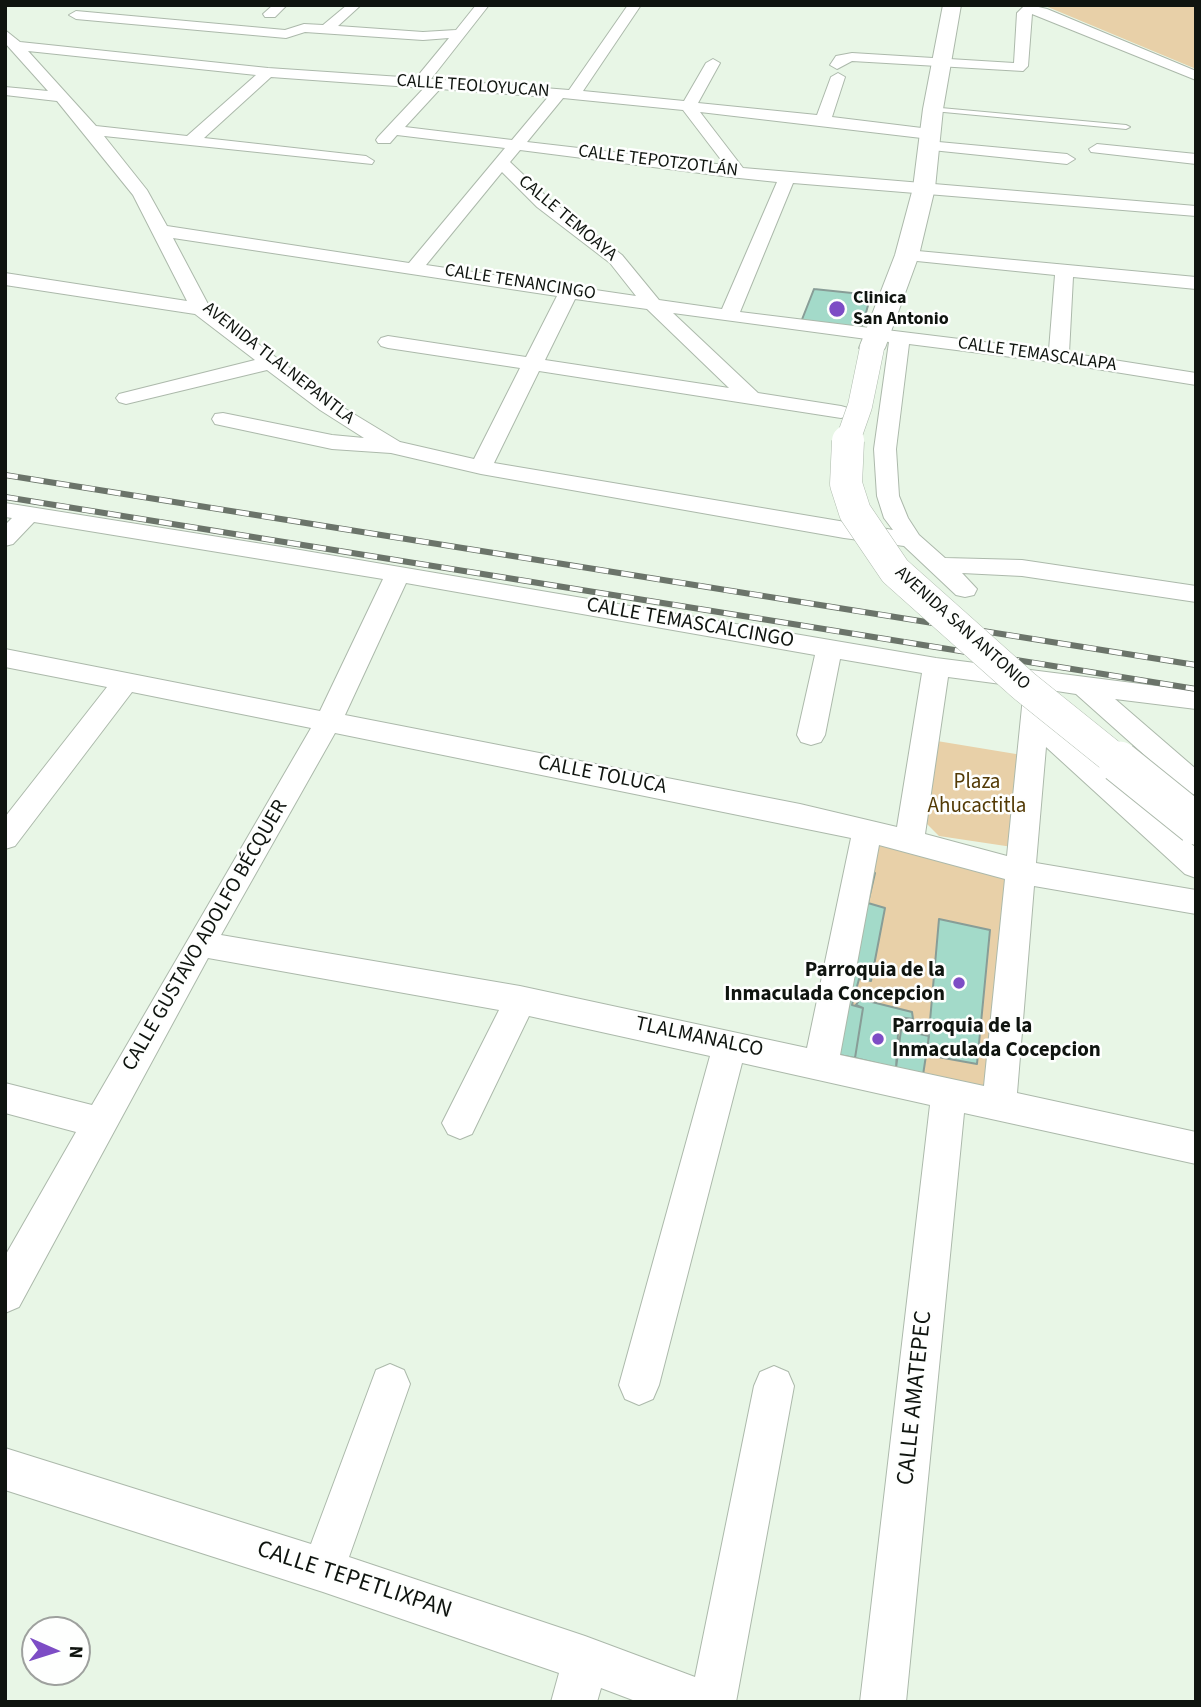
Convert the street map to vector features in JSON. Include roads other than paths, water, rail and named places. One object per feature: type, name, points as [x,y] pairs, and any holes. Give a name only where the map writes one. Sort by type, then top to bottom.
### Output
[{"type":"main road","name":"AVENIDA SAN ANTONIO","points":[[952,5],[933,109],[924,188],[883,340],[846,446],[846,484],[855,512],[895,571],[1024,686],[1196,824]]},
{"type":"street","points":[[328,28],[355,5]]},
{"type":"street","points":[[415,267],[500,161],[566,94],[635,5]]},
{"type":"street","points":[[823,120],[841,59],[852,57],[1021,66],[1024,13],[1029,9],[1196,76]]},
{"type":"street","points":[[458,13],[479,10]]},
{"type":"street","points":[[359,177],[366,161],[393,130],[428,83],[459,34],[479,10]]},
{"type":"street","points":[[76,15],[286,34],[300,28],[423,36],[459,34]]},
{"type":"street","name":"CALLE TEOLOYUCAN","points":[[11,40],[268,72],[566,94],[823,120],[929,140],[1066,159]]},
{"type":"street","name":"AVENIDA TLALNEPANTLA","points":[[11,40],[91,130],[141,194],[201,309],[327,406],[393,447],[481,467],[844,531],[911,540]]},
{"type":"street","points":[[713,63],[688,107],[739,173]]},
{"type":"street","points":[[192,140],[268,72]]},
{"type":"street","points":[[5,92],[62,97]]},
{"type":"street","points":[[91,130],[366,161]]},
{"type":"street","name":"CALLE TEPOTZOTLÁN","points":[[393,130],[739,173],[924,188]]},
{"type":"street","points":[[1097,149],[1196,159]]},
{"type":"street","name":"CALLE TEMOAYA","points":[[500,161],[543,203],[617,259],[652,304],[751,398]]},
{"type":"street","points":[[729,316],[787,178]]},
{"type":"street","points":[[924,188],[1196,211]]},
{"type":"street","name":"CALLE TENANCINGO","points":[[162,231],[415,267],[883,340]]},
{"type":"street","points":[[907,255],[1196,283]]},
{"type":"street","points":[[1059,356],[1064,271]]},
{"type":"street","points":[[5,279],[201,309]]},
{"type":"street","points":[[481,467],[569,291]]},
{"type":"street","name":"CALLE TEMASCALAPA","points":[[883,340],[1059,356],[1196,379]]},
{"type":"street","name":"AVENIDA SAN ANTONIO","points":[[883,340],[888,496],[896,518],[911,540],[965,589]]},
{"type":"street","points":[[388,342],[841,412]]},
{"type":"street","points":[[126,397],[272,362]]},
{"type":"street","points":[[223,419],[332,442],[393,447]]},
{"type":"street","name":"CALLE TEMASCALCINGO","points":[[5,510],[294,556],[936,667],[1196,700]]},
{"type":"street","points":[[5,540],[29,513]]},
{"type":"street","points":[[939,565],[1022,568],[1196,594]]},
{"type":"street","name":"CALLE GUSTAVO ADOLFO BÉCQUER","points":[[5,1294],[200,944],[328,722],[398,574]]},
{"type":"street","points":[[811,736],[829,649]]},
{"type":"street","name":"CALLE TOLUCA","points":[[5,658],[800,815],[1022,872],[1196,902]]},
{"type":"street","points":[[909,841],[936,667]]},
{"type":"street","points":[[999,1105],[1038,681]]},
{"type":"street","points":[[5,838],[125,682]]},
{"type":"street","points":[[1086,688],[1196,785]]},
{"type":"street","name":"AVENIDA SAN ANTONIO","points":[[1034,721],[1196,866]]},
{"type":"street","points":[[821,1064],[867,832]]},
{"type":"street","name":"TLALMANALCO","points":[[200,944],[520,1000],[1196,1148]]},
{"type":"street","points":[[460,1123],[520,1000]]},
{"type":"street","points":[[639,1385],[730,1044]]},
{"type":"street","name":"CALLE AMATEPEC","points":[[883,1702],[950,1094]]},
{"type":"street","points":[[5,1098],[100,1123]]},
{"type":"street","points":[[323,1570],[390,1384]]},
{"type":"street","points":[[713,1702],[774,1386]]},
{"type":"street","name":"CALLE TEPETLIXPAN","points":[[5,1468],[323,1570],[585,1659],[700,1702]]},
{"type":"street","points":[[574,1702],[585,1659]]},
{"type":"lane","points":[[933,109],[1126,128]]},
{"type":"railway","points":[[5,475],[1196,665]]},
{"type":"railway","points":[[5,497],[1196,689]]},
{"type":"place","name":"Clinica San Antonio","points":[[837,309]]},
{"type":"place","name":"Parroquia de la Inmaculada Concepcion","points":[[959,983]]},
{"type":"place","name":"Parroquia de la Inmaculada Cocepcion","points":[[878,1039]]},
{"type":"park label","name":"Plaza Ahucactitla","points":[[977,795]]}]
